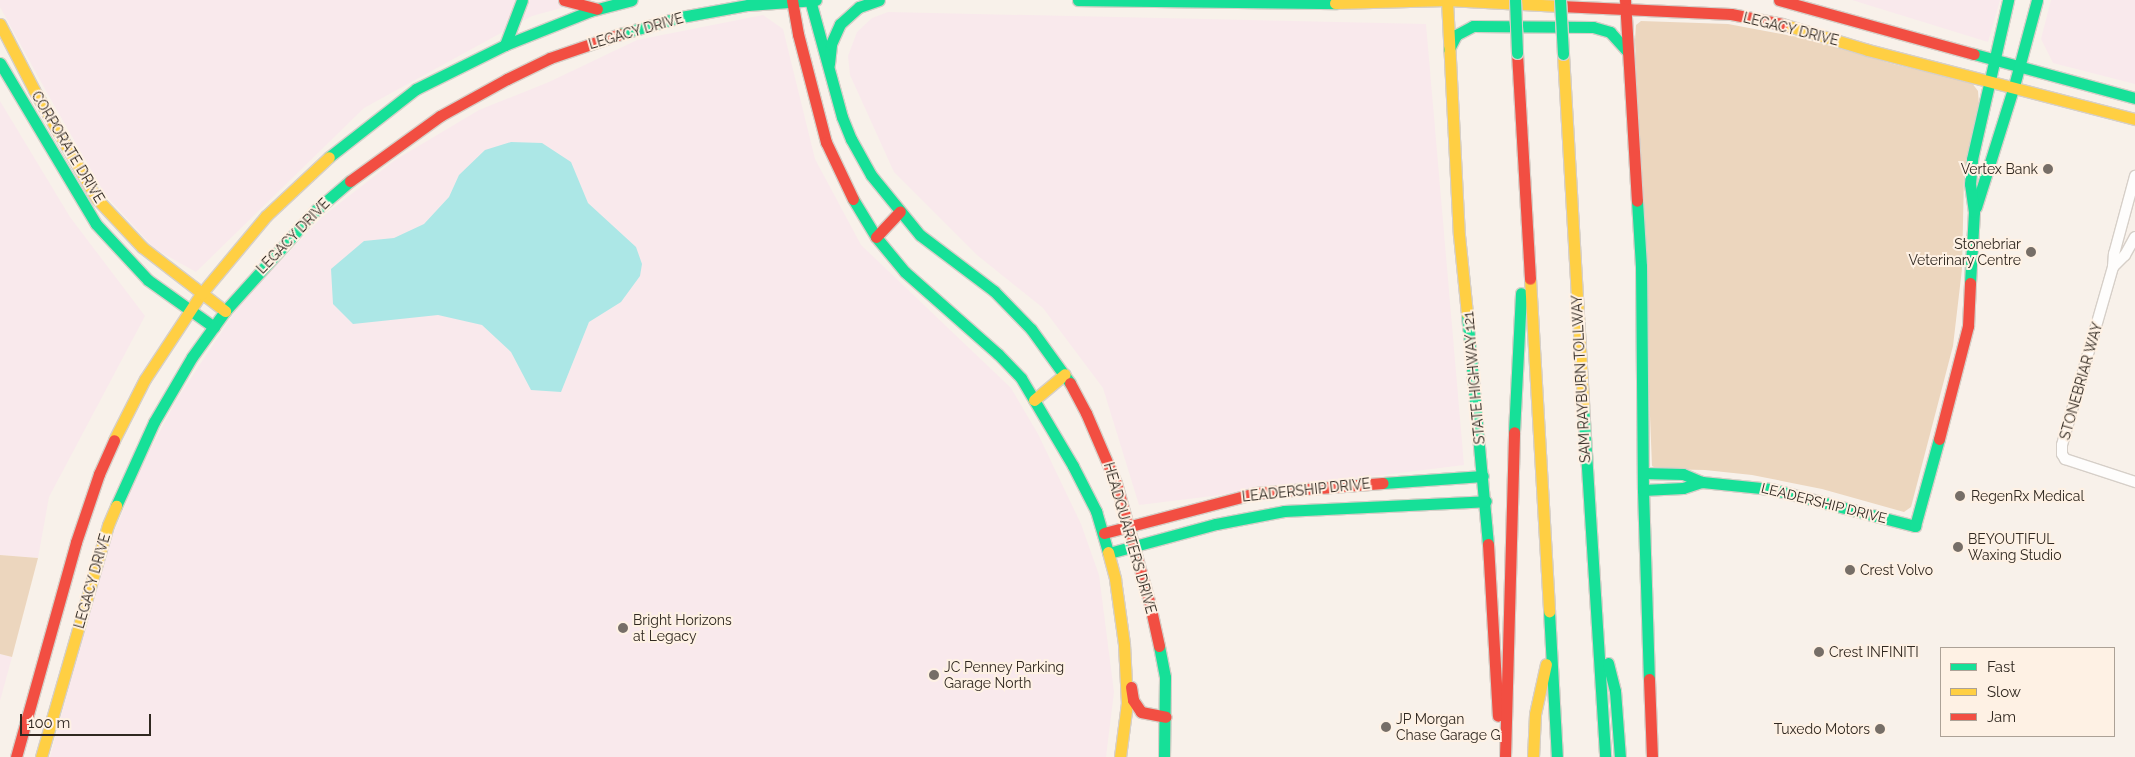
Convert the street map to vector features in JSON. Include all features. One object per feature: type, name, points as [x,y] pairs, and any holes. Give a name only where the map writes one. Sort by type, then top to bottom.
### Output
[{"type":"main road","points":[[504,45],[522,0]]},
{"type":"main road","points":[[564,0],[597,10]]},
{"type":"main road","name":"LEGACY DRIVE","points":[[41,757],[49,684],[76,542],[99,474],[119,428],[145,378],[201,294],[266,216],[315,168],[348,140],[416,89],[504,45],[597,10],[632,0]]},
{"type":"main road","name":"HEADQUARTERS DRIVE","points":[[810,0],[828,70],[851,139],[871,175],[920,235],[969,271],[1009,305],[1031,329],[1065,374],[1086,413],[1106,456],[1135,545],[1161,655],[1166,717],[1164,757]]},
{"type":"main road","name":"LEGACY DRIVE","points":[[16,757],[49,684],[98,559],[120,494],[154,422],[192,357],[225,311],[286,241],[326,201],[405,140],[469,100],[550,58],[644,26],[736,6],[816,0]]},
{"type":"main road","points":[[828,70],[832,44],[840,24],[859,7],[878,0]]},
{"type":"main road","name":"LEGACY DRIVE","points":[[1078,0],[1296,4],[1447,0],[1625,4],[1699,11],[1776,22],[1868,50],[2014,86],[2135,120]]},
{"type":"main road","name":"STATE HIGHWAY 121","points":[[1447,0],[1459,235],[1486,501],[1500,757]]},
{"type":"main road","points":[[1515,0],[1557,757]]},
{"type":"main road","name":"SAM RAYBURN TOLLWAY","points":[[1560,0],[1605,757]]},
{"type":"main road","name":"LEGACY DRIVE","points":[[1779,0],[2135,98]]},
{"type":"main road","points":[[1974,212],[1970,184],[1972,159],[2008,0]]},
{"type":"main road","points":[[1974,212],[2014,86],[2037,0]]},
{"type":"main road","name":"HEADQUARTERS DRIVE","points":[[792,1],[798,34],[826,142],[856,206],[876,237],[905,272],[1021,378],[1080,480],[1104,533],[1119,605],[1124,644],[1126,702],[1120,757]]},
{"type":"main road","points":[[1625,4],[1641,266],[1643,490],[1652,757]]},
{"type":"main road","name":"CORPORATE DRIVE","points":[[0,24],[28,78],[97,199],[142,247],[225,311]]},
{"type":"main road","points":[[1449,49],[1456,36],[1464,29],[1473,26],[1573,27],[1593,28],[1610,32],[1628,52]]},
{"type":"main road","name":"CORPORATE DRIVE","points":[[0,63],[96,224],[148,280],[214,327]]},
{"type":"main road","points":[[13,87],[28,78]]},
{"type":"main road","points":[[876,237],[900,211]]},
{"type":"main road","name":"LEADERSHIP DRIVE","points":[[1643,472],[1683,474],[1702,482],[1771,489],[1915,526],[1961,360],[1966,334],[1970,304],[1974,212]]},
{"type":"main road","points":[[1505,757],[1516,361],[1526,217]]},
{"type":"main road","points":[[1034,400],[1065,374]]},
{"type":"main road","name":"LEADERSHIP DRIVE","points":[[1104,533],[1256,493],[1483,476]]},
{"type":"main road","name":"LEADERSHIP DRIVE","points":[[1643,490],[1683,488],[1702,482]]},
{"type":"main road","name":"LEADERSHIP DRIVE","points":[[1109,553],[1216,524],[1284,511],[1486,501]]},
{"type":"main road","points":[[1596,613],[1615,691],[1620,757]]},
{"type":"main road","points":[[1533,757],[1535,714],[1551,641]]},
{"type":"main road","points":[[1124,644],[1133,700],[1141,712],[1166,717]]},
{"type":"street","points":[[2113,267],[2114,254],[2132,198],[2135,176]]},
{"type":"street","name":"STONEBRIAR WAY","points":[[2135,237],[2125,255],[2113,267],[2062,445],[2062,454],[2065,459],[2135,482]]},
{"type":"shaded area","points":[[0,0],[591,0],[532,16],[364,108],[196,272],[155,249],[106,196],[0,7]]},
{"type":"shaded area","points":[[1852,0],[2000,0],[1988,42]]},
{"type":"shaded area","points":[[2051,0],[2135,0],[2135,84],[2053,63],[2041,39]]},
{"type":"shaded area","points":[[888,12],[1426,24],[1464,465],[1139,505],[1103,388],[1043,308],[977,255],[894,172],[850,75],[848,56],[857,32],[872,18]]},
{"type":"shaded area","points":[[763,15],[783,29],[815,159],[861,245],[1011,388],[1038,434],[1081,524],[1099,575],[1114,692],[1106,757],[50,757],[105,554],[141,467],[177,399],[240,304],[322,217],[395,160],[479,110],[549,82],[637,40]]},
{"type":"shaded area","points":[[1641,21],[1728,24],[1803,38],[1893,64],[1972,83],[1978,91],[1979,105],[1964,176],[1962,269],[1953,346],[1911,507],[1904,512],[1822,489],[1752,475],[1705,470],[1658,469],[1652,466],[1635,40],[1636,25]]},
{"type":"shaded area","points":[[0,101],[70,217],[145,316],[49,497],[38,558],[0,555]]},
{"type":"shaded area","points":[[0,555],[38,558],[12,657],[0,654]]},
{"type":"shaded area","points":[[0,654],[12,657],[0,701]]},
{"type":"water","points":[[511,142],[542,143],[571,162],[588,203],[636,247],[642,264],[640,276],[621,302],[589,322],[561,392],[531,390],[511,352],[482,325],[438,315],[353,324],[333,304],[331,269],[364,241],[394,238],[424,224],[449,197],[459,175],[485,150]]},
{"type":"traffic: fast","points":[[505,45],[522,0]]},
{"type":"traffic: fast","points":[[329,157],[416,89],[505,45],[590,11],[632,0]]},
{"type":"traffic: fast","points":[[810,0],[842,117],[851,139],[871,175],[920,235],[994,291],[1031,329],[1070,383]]},
{"type":"traffic: fast","points":[[620,34],[681,17],[748,5],[816,0]]},
{"type":"traffic: fast","points":[[829,64],[831,44],[840,24],[859,7],[879,0]]},
{"type":"traffic: fast","points":[[1078,0],[1335,3]]},
{"type":"traffic: fast","points":[[1515,0],[1517,53]]},
{"type":"traffic: fast","points":[[1560,0],[1563,54]]},
{"type":"traffic: fast","points":[[1970,283],[1974,212],[1970,184],[1972,159],[2008,0]]},
{"type":"traffic: fast","points":[[1976,207],[2014,86],[2037,0]]},
{"type":"traffic: fast","points":[[1449,49],[1456,35],[1473,26],[1593,27],[1610,32],[1628,52]]},
{"type":"traffic: fast","points":[[1974,54],[2135,98]]},
{"type":"traffic: fast","points":[[0,63],[96,224],[148,280],[214,327]]},
{"type":"traffic: fast","points":[[116,506],[154,422],[192,357],[225,311],[316,210],[350,181]]},
{"type":"traffic: fast","points":[[853,199],[876,237],[905,272],[998,354],[1021,378],[1073,466],[1096,511],[1108,552]]},
{"type":"traffic: fast","points":[[1637,201],[1641,266],[1643,490],[1649,679]]},
{"type":"traffic: fast","points":[[1514,432],[1521,293]]},
{"type":"traffic: fast","points":[[1467,314],[1488,544]]},
{"type":"traffic: fast","points":[[1583,404],[1605,757]]},
{"type":"traffic: fast","points":[[1643,473],[1683,474],[1702,482],[1771,489],[1915,526],[1939,439]]},
{"type":"traffic: fast","points":[[1383,483],[1483,476]]},
{"type":"traffic: fast","points":[[1643,490],[1683,488],[1702,482]]},
{"type":"traffic: fast","points":[[1109,553],[1216,524],[1284,511],[1486,501]]},
{"type":"traffic: fast","points":[[1549,611],[1557,757]]},
{"type":"traffic: fast","points":[[1159,646],[1165,677],[1164,757]]},
{"type":"traffic: fast","points":[[1608,663],[1615,691],[1620,757]]},
{"type":"traffic: slow","points":[[1335,3],[1447,0],[1560,6]]},
{"type":"traffic: slow","points":[[1447,0],[1459,235],[1467,314]]},
{"type":"traffic: slow","points":[[0,24],[34,90],[97,199],[142,247],[225,311]]},
{"type":"traffic: slow","points":[[1782,24],[1868,50],[2135,119]]},
{"type":"traffic: slow","points":[[1563,54],[1583,404]]},
{"type":"traffic: slow","points":[[114,440],[145,379],[201,294],[266,216],[329,157]]},
{"type":"traffic: slow","points":[[1530,279],[1549,611]]},
{"type":"traffic: slow","points":[[1034,400],[1065,374]]},
{"type":"traffic: slow","points":[[41,757],[108,525],[116,506]]},
{"type":"traffic: slow","points":[[1108,552],[1115,579],[1124,644],[1127,703],[1120,757]]},
{"type":"traffic: slow","points":[[1533,757],[1535,714],[1546,664]]},
{"type":"traffic: jam","points":[[564,0],[597,9]]},
{"type":"traffic: jam","points":[[792,0],[798,34],[826,142],[853,199]]},
{"type":"traffic: jam","points":[[1625,0],[1637,201]]},
{"type":"traffic: jam","points":[[1779,0],[1974,54]]},
{"type":"traffic: jam","points":[[1560,6],[1731,14],[1782,24]]},
{"type":"traffic: jam","points":[[350,181],[440,116],[507,79],[550,58],[620,34]]},
{"type":"traffic: jam","points":[[1517,53],[1530,279]]},
{"type":"traffic: jam","points":[[876,237],[900,211]]},
{"type":"traffic: jam","points":[[1939,439],[1968,326],[1970,283]]},
{"type":"traffic: jam","points":[[1070,383],[1086,413],[1116,483],[1150,605],[1159,646]]},
{"type":"traffic: jam","points":[[1505,757],[1514,432]]},
{"type":"traffic: jam","points":[[16,757],[76,542],[99,474],[114,440]]},
{"type":"traffic: jam","points":[[1104,533],[1256,493],[1383,483]]},
{"type":"traffic: jam","points":[[1488,544],[1498,716]]},
{"type":"traffic: jam","points":[[1649,679],[1652,757]]},
{"type":"traffic: jam","points":[[1131,687],[1133,700],[1141,712],[1166,717]]},
{"type":"place","name":"Vertex Bank","points":[[2048,169]]},
{"type":"place","name":"Stonebriar Veterinary Centre","points":[[2031,252]]},
{"type":"place","name":"RegenRx Medical","points":[[1960,496]]},
{"type":"place","name":"BEYOUTIFUL Waxing Studio","points":[[1958,547]]},
{"type":"place","name":"Crest Volvo","points":[[1850,570]]},
{"type":"place","name":"Bright Horizons at Legacy","points":[[623,628]]},
{"type":"place","name":"Crest INFINITI","points":[[1819,652]]},
{"type":"place","name":"JC Penney Parking Garage North","points":[[934,675]]},
{"type":"place","name":"JP Morgan Chase Garage G","points":[[1386,727]]},
{"type":"place","name":"Tuxedo Motors","points":[[1880,729]]}]
